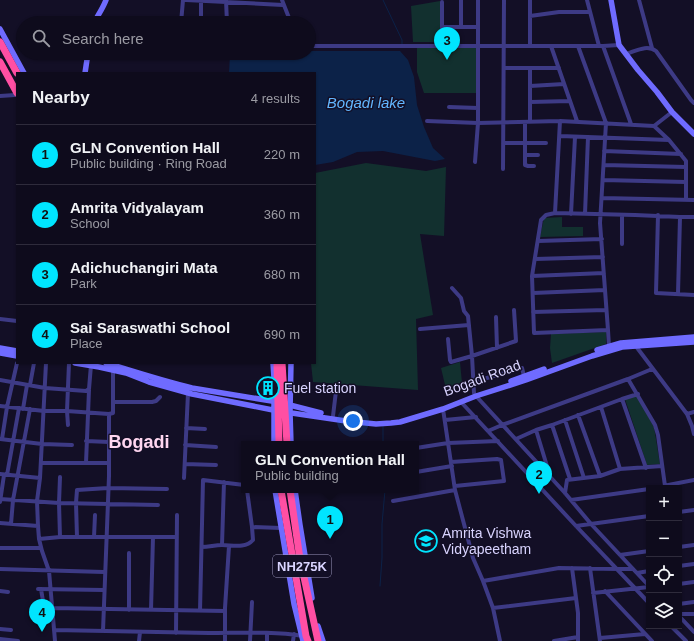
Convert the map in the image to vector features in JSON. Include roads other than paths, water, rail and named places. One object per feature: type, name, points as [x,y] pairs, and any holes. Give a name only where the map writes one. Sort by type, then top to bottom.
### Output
[{"type":"highway","points":[[0,42],[16,72]]},
{"type":"highway","points":[[0,62],[16,96]]},
{"type":"highway","points":[[277,364],[287,441]]},
{"type":"highway","points":[[279,441],[282,407],[282,364]]},
{"type":"highway","name":"NH275K","points":[[281,493],[304,638]]},
{"type":"highway","name":"NH275K","points":[[291,493],[298,526],[300,559],[318,641]]},
{"type":"main road","points":[[97,16],[103,8],[106,0]]},
{"type":"main road","points":[[611,0],[620,45],[672,112],[694,134]]},
{"type":"main road","points":[[0,29],[16,58]]},
{"type":"main road","points":[[17,60],[23,72]]},
{"type":"main road","points":[[86,72],[87,60]]},
{"type":"main road","points":[[0,69],[16,96]]},
{"type":"main road","name":"Bogadi Road","points":[[282,407],[346,419],[390,421],[526,380],[592,356],[634,343],[694,337]]},
{"type":"main road","name":"Bogadi Road","points":[[282,407],[346,421],[376,424],[400,422],[443,409],[524,376],[609,346],[621,343],[694,342]]},
{"type":"main road","points":[[0,348],[16,351]]},
{"type":"main road","points":[[0,353],[16,356]]},
{"type":"main road","points":[[83,364],[126,373],[149,382],[188,393],[282,407]]},
{"type":"main road","points":[[273,364],[274,378],[290,441]]},
{"type":"main road","points":[[275,441],[291,364]]},
{"type":"main road","points":[[121,365],[154,378],[190,388],[282,407]]},
{"type":"main road","points":[[275,493],[281,528],[304,638]]},
{"type":"main road","points":[[295,493],[298,526],[314,612],[323,641]]},
{"type":"street","points":[[182,16],[184,0],[249,2],[283,5]]},
{"type":"street","points":[[201,0],[201,16]]},
{"type":"street","points":[[282,0],[288,16]]},
{"type":"street","points":[[461,0],[461,27]]},
{"type":"street","points":[[475,162],[478,123],[478,0]]},
{"type":"street","points":[[503,169],[504,0]]},
{"type":"street","points":[[530,0],[530,46]]},
{"type":"street","points":[[587,0],[601,46],[631,124]]},
{"type":"street","points":[[639,0],[652,48],[656,51],[691,100],[694,102]]},
{"type":"street","points":[[226,1],[227,16]]},
{"type":"street","points":[[442,2],[442,46]]},
{"type":"street","points":[[530,16],[559,12],[590,12]]},
{"type":"street","points":[[442,27],[478,27]]},
{"type":"street","points":[[316,46],[620,45]]},
{"type":"street","points":[[551,46],[577,121]]},
{"type":"street","points":[[578,46],[606,123],[600,214],[609,346]]},
{"type":"street","points":[[626,54],[646,48],[652,48]]},
{"type":"street","points":[[504,68],[559,68]]},
{"type":"street","points":[[530,68],[530,102],[525,142],[525,165],[534,166]]},
{"type":"street","points":[[530,86],[564,84]]},
{"type":"street","points":[[0,96],[16,96]]},
{"type":"street","points":[[530,102],[570,101]]},
{"type":"street","points":[[448,107],[478,108]]},
{"type":"street","points":[[654,126],[672,112]]},
{"type":"street","points":[[426,121],[478,123],[577,121],[654,126],[686,161],[686,200]]},
{"type":"street","points":[[556,213],[560,121]]},
{"type":"street","points":[[560,136],[668,140]]},
{"type":"street","points":[[571,214],[575,137]]},
{"type":"street","points":[[585,214],[588,137]]},
{"type":"street","points":[[503,143],[546,143]]},
{"type":"street","points":[[604,151],[681,154]]},
{"type":"street","points":[[525,155],[538,155]]},
{"type":"street","points":[[604,165],[686,167]]},
{"type":"street","points":[[603,180],[686,182]]},
{"type":"street","points":[[602,198],[694,200]]},
{"type":"street","points":[[608,330],[534,333],[532,276],[541,220],[546,215],[556,213],[694,217]]},
{"type":"street","points":[[622,215],[622,244]]},
{"type":"street","points":[[658,216],[656,293],[694,295]]},
{"type":"street","points":[[678,294],[680,217]]},
{"type":"street","points":[[538,241],[602,239]]},
{"type":"street","points":[[535,259],[603,257]]},
{"type":"street","points":[[532,276],[604,273]]},
{"type":"street","points":[[452,288],[461,298],[464,311],[468,316],[475,395],[646,584]]},
{"type":"street","points":[[533,293],[605,290]]},
{"type":"street","points":[[448,339],[450,361],[454,362],[516,341],[514,310]]},
{"type":"street","points":[[533,312],[606,310]]},
{"type":"street","points":[[496,317],[497,348]]},
{"type":"street","points":[[0,319],[16,321]]},
{"type":"street","points":[[420,329],[469,325]]},
{"type":"street","points":[[634,343],[687,414],[694,434]]},
{"type":"street","points":[[18,364],[1,439],[42,444],[72,445]]},
{"type":"street","points":[[0,502],[4,475],[34,364]]},
{"type":"street","points":[[46,364],[41,463],[37,502],[39,538],[49,571],[55,641]]},
{"type":"street","points":[[68,426],[67,390],[69,364]]},
{"type":"street","points":[[86,463],[91,365]]},
{"type":"street","points":[[473,382],[522,368],[524,376]]},
{"type":"street","points":[[488,431],[652,368]]},
{"type":"street","points":[[0,406],[44,411],[113,413],[113,370]]},
{"type":"street","points":[[628,378],[655,425],[658,435],[665,485]]},
{"type":"street","points":[[0,380],[45,388],[89,390]]},
{"type":"street","points":[[333,416],[336,391]]},
{"type":"street","points":[[184,478],[188,393]]},
{"type":"street","points":[[516,439],[601,406],[638,394]]},
{"type":"street","points":[[113,402],[152,402],[156,401],[160,397]]},
{"type":"street","points":[[622,399],[646,468]]},
{"type":"street","points":[[461,402],[646,600]]},
{"type":"street","points":[[601,406],[620,469]]},
{"type":"street","points":[[11,524],[17,476],[30,409]]},
{"type":"street","points":[[443,409],[455,488],[473,558],[493,608],[500,641]]},
{"type":"street","points":[[687,414],[694,412]]},
{"type":"street","points":[[103,631],[109,462],[109,414]]},
{"type":"street","points":[[578,416],[600,476]]},
{"type":"street","points":[[445,420],[476,418]]},
{"type":"street","points":[[565,420],[584,478]]},
{"type":"street","points":[[552,425],[570,479]]},
{"type":"street","points":[[186,428],[205,429]]},
{"type":"street","points":[[536,430],[550,477]]},
{"type":"street","points":[[86,441],[109,442]]},
{"type":"street","points":[[419,448],[448,443],[498,441]]},
{"type":"street","points":[[185,444],[216,447]]},
{"type":"street","points":[[393,501],[455,488],[504,481],[501,460],[497,459],[451,464],[419,471]]},
{"type":"street","points":[[41,463],[109,462]]},
{"type":"street","points":[[185,464],[216,465]]},
{"type":"street","points":[[565,493],[567,480],[570,479],[600,476],[620,469],[662,466]]},
{"type":"street","points":[[4,475],[40,478]]},
{"type":"street","points":[[60,477],[60,537]]},
{"type":"street","points":[[200,611],[203,480],[241,484]]},
{"type":"street","points":[[670,485],[694,480]]},
{"type":"street","points":[[222,545],[224,482]]},
{"type":"street","points":[[77,537],[77,490],[108,488],[167,489]]},
{"type":"street","points":[[571,500],[646,489]]},
{"type":"street","points":[[202,547],[222,545],[240,546],[249,544],[253,540],[247,493]]},
{"type":"street","points":[[0,499],[59,503],[158,505]]},
{"type":"street","points":[[682,512],[694,510]]},
{"type":"street","points":[[94,537],[95,515]]},
{"type":"street","points":[[176,632],[177,515]]},
{"type":"street","points":[[576,526],[646,516]]},
{"type":"street","points":[[0,523],[38,526]]},
{"type":"street","points":[[252,527],[281,528]]},
{"type":"street","points":[[151,610],[153,537]]},
{"type":"street","points":[[39,538],[177,537]]},
{"type":"street","points":[[682,547],[694,545]]},
{"type":"street","points":[[225,641],[225,611],[229,546]]},
{"type":"street","points":[[0,548],[41,548]]},
{"type":"street","points":[[620,555],[646,551]]},
{"type":"street","points":[[129,553],[129,610]]},
{"type":"street","points":[[682,566],[694,564]]},
{"type":"street","points":[[483,582],[559,568],[633,569]]},
{"type":"street","points":[[554,641],[578,639],[578,613],[572,568]]},
{"type":"street","points":[[590,568],[600,639],[646,634]]},
{"type":"street","points":[[0,569],[104,572]]},
{"type":"street","points":[[637,573],[646,572]]},
{"type":"street","points":[[682,584],[694,582]]},
{"type":"street","points":[[594,593],[646,587]]},
{"type":"street","points":[[43,601],[39,589],[104,590]]},
{"type":"street","points":[[605,591],[652,641]]},
{"type":"street","points":[[0,592],[8,592]]},
{"type":"street","points":[[493,608],[576,598]]},
{"type":"street","points":[[250,641],[252,602]]},
{"type":"street","points":[[682,604],[694,602]]},
{"type":"street","points":[[53,608],[225,611]]},
{"type":"street","points":[[682,615],[694,614]]},
{"type":"street","points":[[682,618],[694,632]]},
{"type":"street","points":[[0,629],[11,630]]},
{"type":"street","points":[[674,629],[686,641]]},
{"type":"street","points":[[54,630],[267,633],[294,634],[304,638]]},
{"type":"street","points":[[139,641],[140,632]]},
{"type":"street","points":[[267,633],[267,641]]},
{"type":"street","points":[[294,634],[294,641]]},
{"type":"street","points":[[0,639],[16,641]]},
{"type":"water","name":"Bogadi lake","points":[[316,51],[400,51],[408,60],[414,77],[417,105],[424,127],[433,148],[445,159],[435,161],[383,151],[357,152],[333,162],[316,165],[316,72],[229,72],[230,60],[316,60]]},
{"type":"waterway","points":[[383,0],[402,40],[402,45]]},
{"type":"waterway","points":[[383,426],[383,441]]},
{"type":"waterway","points":[[380,586],[385,493]]},
{"type":"place","name":"Adichuchangiri Mata","points":[[447,60]]},
{"type":"place","name":"Fuel station","points":[[268,388]]},
{"type":"place","name":"Amrita Vidyalayam","points":[[539,494]]},
{"type":"place","name":"GLN Convention Hall","points":[[330,539]]},
{"type":"place","name":"Amrita Vishwa Vidyapeetham","points":[[426,541]]},
{"type":"place","name":"Sai Saraswathi School","points":[[42,632]]},
{"type":"district","name":"Bogadi","points":[[139,442]]}]
